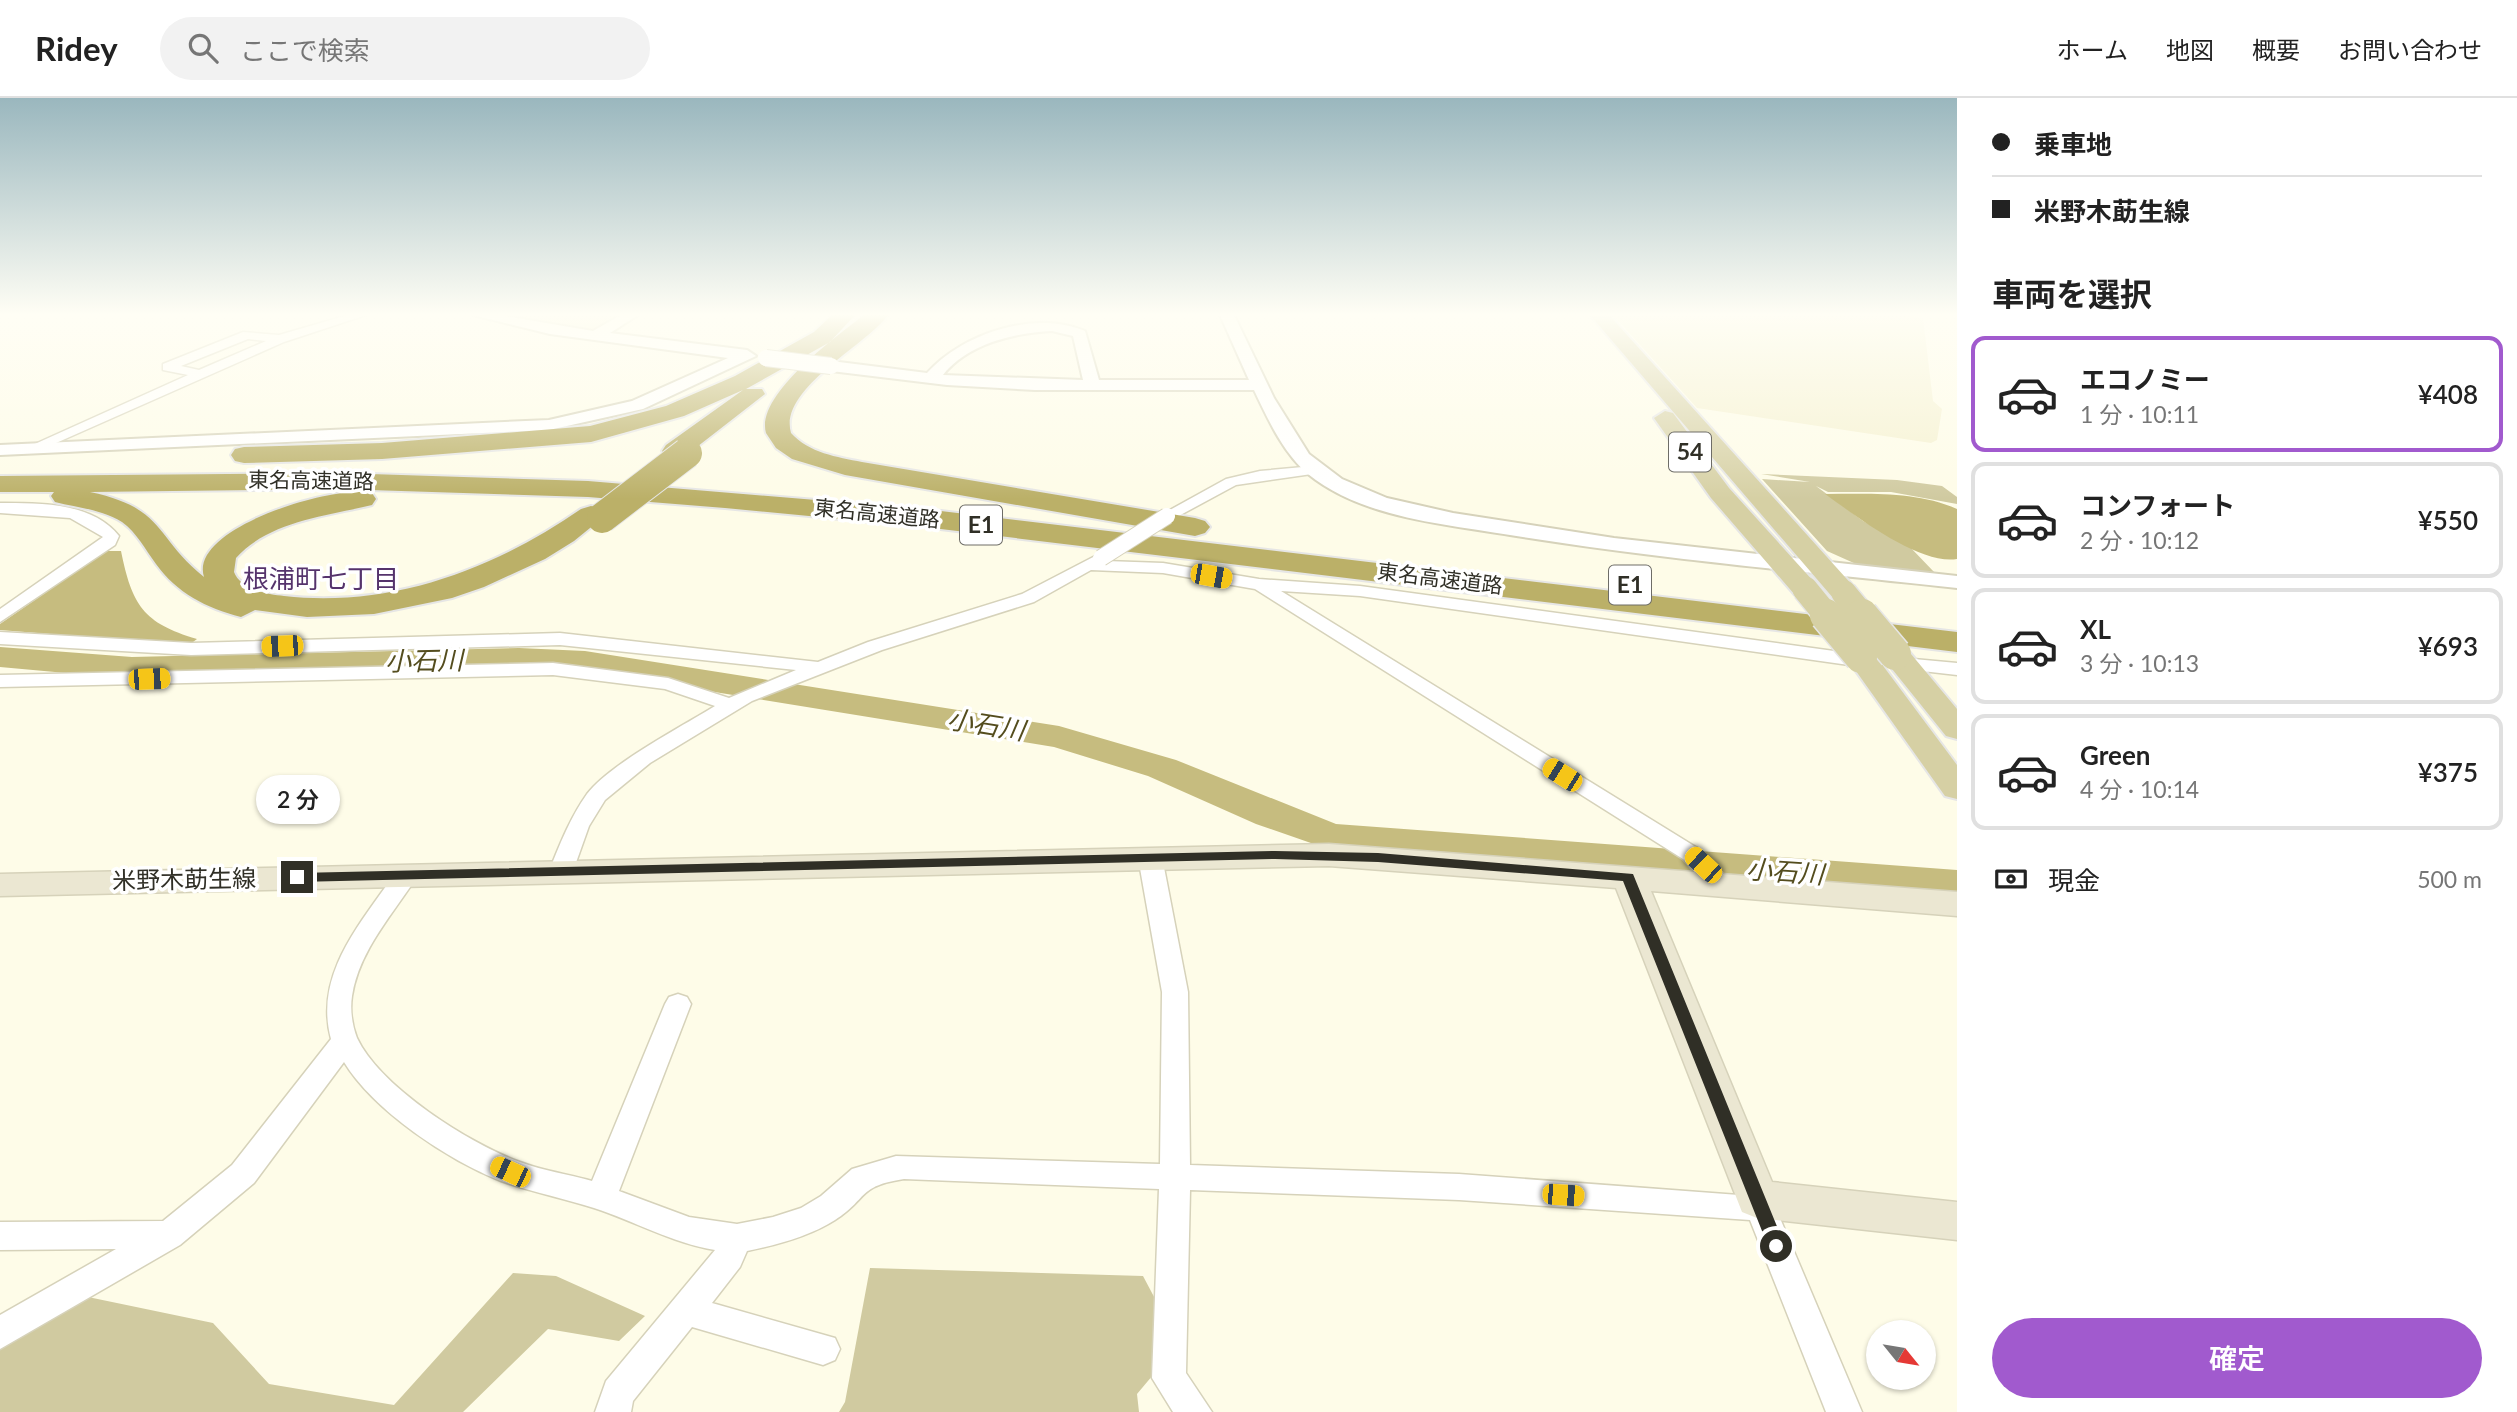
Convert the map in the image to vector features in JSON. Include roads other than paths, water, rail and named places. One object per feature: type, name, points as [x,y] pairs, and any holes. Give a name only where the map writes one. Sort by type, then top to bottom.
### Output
[{"type":"highway","points":[[0,460],[382,451],[591,434],[675,411],[757,376]]},
{"type":"highway","points":[[0,495],[78,498],[127,513],[144,526],[188,582],[224,601],[272,613],[332,616],[402,608],[479,587],[541,559],[681,452],[792,376]]},
{"type":"highway","points":[[805,376],[778,417],[777,429],[785,443],[809,457],[1296,555]]},
{"type":"highway","name":"東名高速道路","points":[[0,472],[354,467],[588,475],[838,494],[1957,642]]},
{"type":"highway","name":"東名高速道路","points":[[0,484],[202,480],[588,489],[924,519],[1957,620]]},
{"type":"highway","points":[[597,517],[485,577],[436,592],[383,603],[306,607],[260,601],[229,589],[218,572],[220,561],[240,539],[295,513],[362,499],[447,494],[906,524],[1296,555]]},
{"type":"main road","name":"54","points":[[1628,376],[1660,412],[1720,493],[1784,565],[1844,593],[1957,729]]},
{"type":"main road","name":"54","points":[[1649,376],[1814,579],[1862,659],[1957,789]]},
{"type":"main road","name":"米野木莇生線","points":[[0,885],[1329,855],[1628,877],[1718,880],[1957,904]]},
{"type":"main road","points":[[1628,877],[1757,1199],[1957,1221]]},
{"type":"street","points":[[33,448],[196,376]]},
{"type":"street","points":[[0,450],[549,425],[637,405],[700,376]]},
{"type":"street","points":[[923,376],[1092,386],[1262,385]]},
{"type":"street","points":[[1090,376],[1092,386]]},
{"type":"street","points":[[1258,376],[1297,453],[1314,470],[1353,492],[1421,513],[1620,547],[1784,565]]},
{"type":"street","points":[[561,871],[578,826],[597,796],[643,759],[738,701],[817,667],[1028,598],[1095,562],[1167,516],[1231,482],[1260,475],[1314,470]]},
{"type":"street","points":[[0,508],[41,509],[82,517],[97,524],[111,536],[109,542],[0,617]]},
{"type":"street","points":[[1095,562],[1163,568],[1259,584],[1360,591],[1862,659]]},
{"type":"street","points":[[1814,579],[1957,582]]},
{"type":"street","points":[[1259,584],[1691,854],[1718,880]]},
{"type":"street","points":[[0,638],[191,649],[560,639],[817,667]]},
{"type":"street","points":[[1899,659],[1957,669]]},
{"type":"street","points":[[0,681],[553,669],[668,684],[738,701]]},
{"type":"street","points":[[1150,857],[1175,992],[1175,1178],[1169,1378],[1194,1412]]},
{"type":"street","points":[[406,875],[358,948],[340,987],[338,1017],[344,1042],[373,1077],[418,1120],[457,1146],[510,1172],[601,1197],[689,1230],[736,1238],[800,1223],[832,1205],[849,1186],[870,1172],[904,1167],[1459,1187],[1745,1209],[1757,1199],[1844,1412]]},
{"type":"street","points":[[601,1197],[678,1004]]},
{"type":"street","points":[[0,1333],[169,1235],[243,1174],[344,1042]]},
{"type":"street","points":[[0,1236],[169,1235]]},
{"type":"street","points":[[613,1412],[618,1392],[729,1257],[736,1238]]},
{"type":"street","points":[[687,1307],[700,1315],[823,1349]]},
{"type":"waterway","name":"小石川","points":[[0,657],[132,668],[519,658],[585,661],[1059,737],[1162,768],[1270,815],[1331,837],[1957,885]]},
{"type":"district","name":"根浦町七丁目","points":[[321,579]]}]
